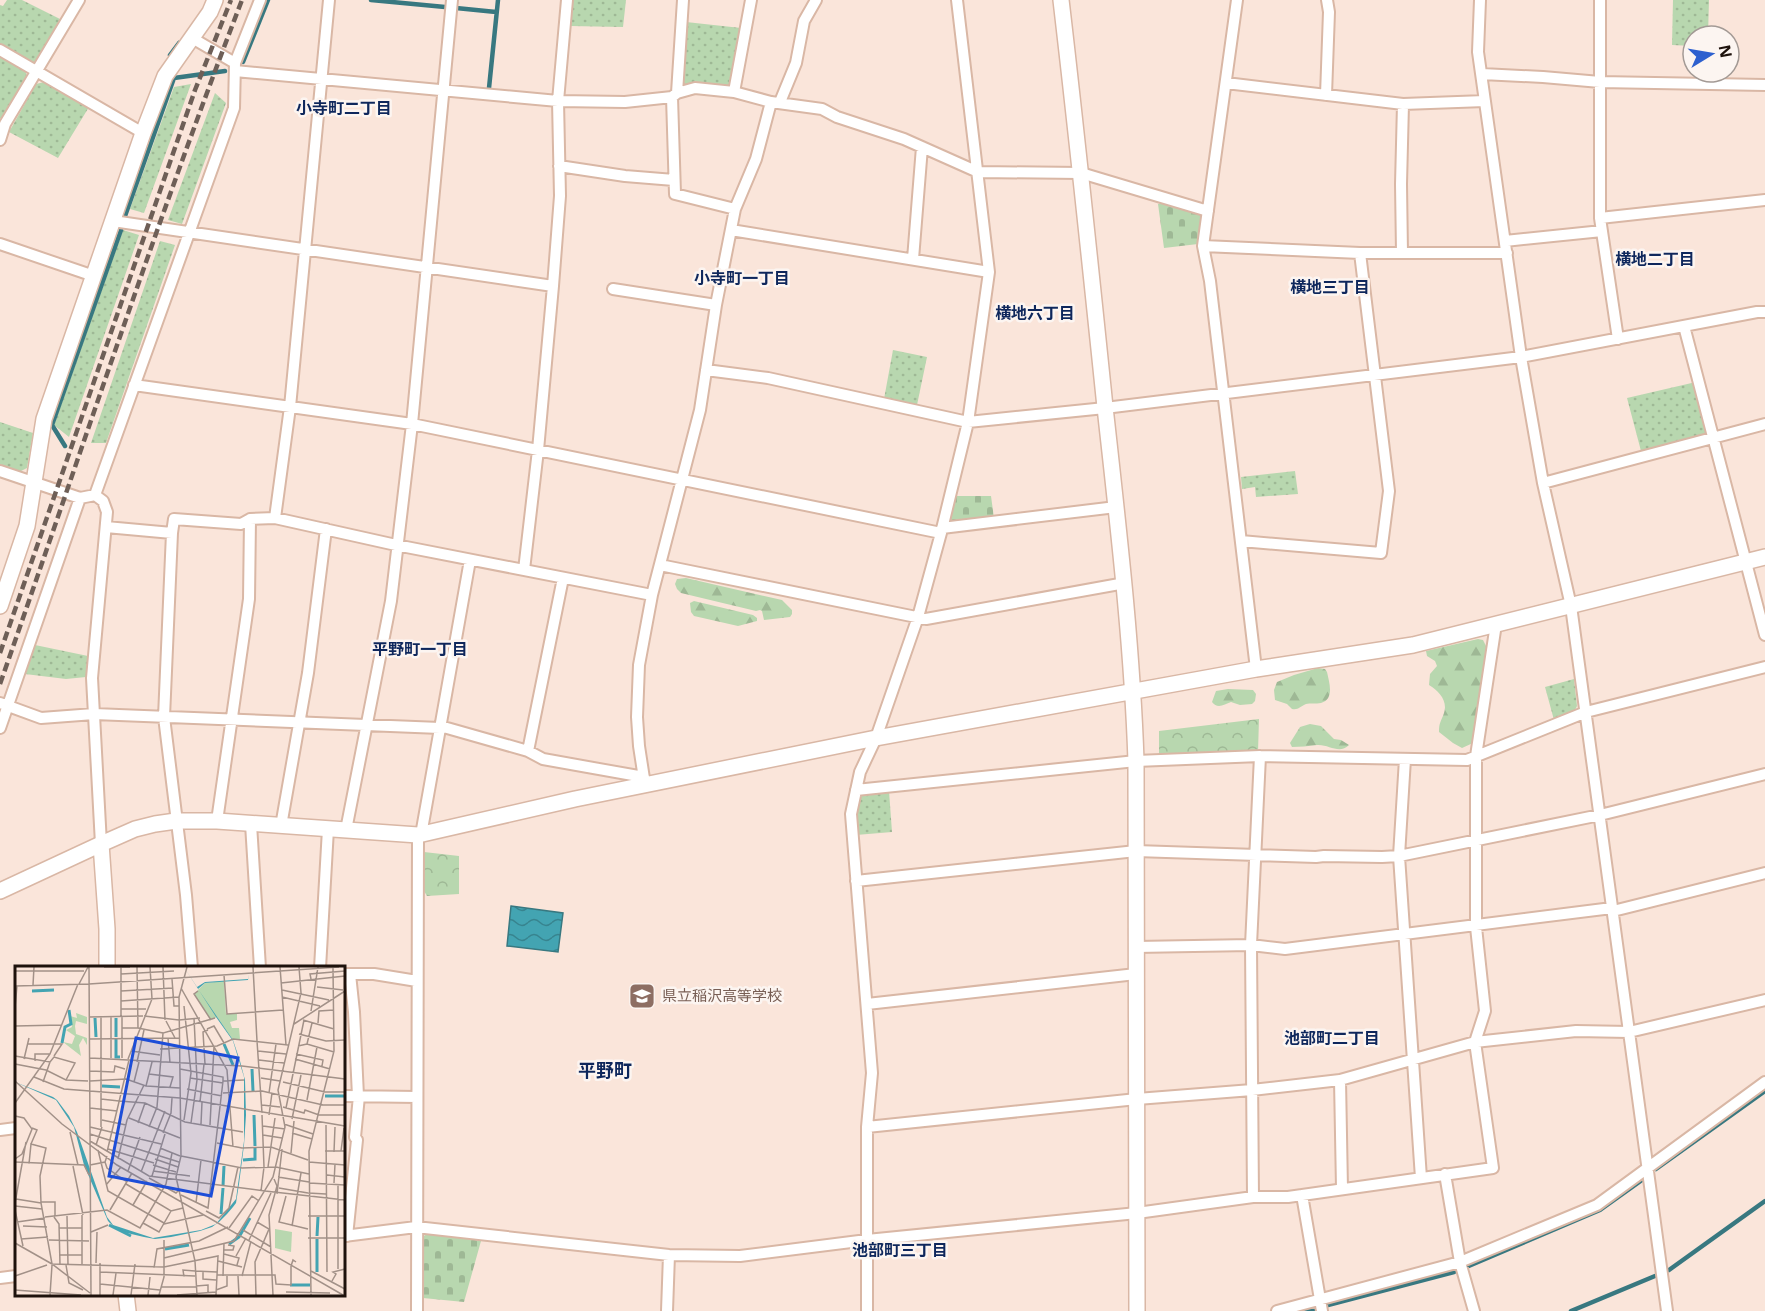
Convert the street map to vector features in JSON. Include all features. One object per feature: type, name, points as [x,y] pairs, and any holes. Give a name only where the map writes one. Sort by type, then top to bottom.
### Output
[{"type":"street","points":[[0,140],[5,124],[79,0]]},
{"type":"street","points":[[0,606],[27,526],[44,419],[113,220],[165,76],[210,12],[215,0]]},
{"type":"street","points":[[95,495],[234,108],[235,67],[260,0]]},
{"type":"street","points":[[275,518],[290,407],[329,0]]},
{"type":"street","points":[[346,830],[391,601],[412,424],[452,0]]},
{"type":"street","points":[[524,570],[538,450],[560,196],[558,101],[567,0]]},
{"type":"street","points":[[682,0],[675,95],[675,194],[735,209]]},
{"type":"street","points":[[734,92],[751,0]]},
{"type":"street","points":[[644,781],[639,746],[639,665],[652,595],[700,410],[716,305],[735,209],[776,102],[796,63],[804,21],[816,0]]},
{"type":"street","points":[[867,1311],[867,1127],[872,1073],[851,814],[860,772],[876,738],[918,617],[941,530],[968,422],[989,272],[957,0]]},
{"type":"street","points":[[1060,0],[1125,583],[1134,691],[1137,1311]]},
{"type":"street","points":[[1237,0],[1203,246],[1210,281],[1256,669]]},
{"type":"street","points":[[1326,95],[1329,12],[1327,0]]},
{"type":"street","points":[[1480,0],[1478,52],[1521,357],[1543,483],[1571,606],[1666,1311]]},
{"type":"street","points":[[1600,0],[1600,218],[1618,339]]},
{"type":"street","points":[[192,38],[235,67],[321,79],[558,101],[625,102],[675,95],[694,88],[734,92],[776,102],[822,109],[837,117],[904,139],[978,172],[1081,173],[1208,212]]},
{"type":"street","points":[[0,50],[144,133]]},
{"type":"street","points":[[1482,74],[1543,76],[1600,82],[1765,85]]},
{"type":"street","points":[[1226,83],[1403,104],[1485,101]]},
{"type":"street","points":[[1402,253],[1403,104]]},
{"type":"street","points":[[913,259],[922,147]]},
{"type":"street","points":[[559,166],[625,176],[674,180]]},
{"type":"street","points":[[1600,218],[1765,201]]},
{"type":"street","points":[[113,220],[553,286]]},
{"type":"street","points":[[731,230],[989,272]]},
{"type":"street","points":[[1505,241],[1602,231]]},
{"type":"street","points":[[0,244],[94,276]]},
{"type":"street","points":[[1203,246],[1360,253],[1507,253]]},
{"type":"street","points":[[1241,541],[1382,553],[1389,491],[1360,253]]},
{"type":"street","points":[[613,289],[716,305]]},
{"type":"street","points":[[706,370],[768,378],[968,422],[1105,408],[1521,357],[1765,312]]},
{"type":"street","points":[[1684,326],[1765,636]]},
{"type":"street","points":[[134,385],[412,424],[941,530],[1116,507]]},
{"type":"street","points":[[1543,483],[1765,424]]},
{"type":"street","points":[[0,471],[80,498],[95,495],[103,501],[107,512],[92,678],[107,928],[106,966]]},
{"type":"street","points":[[0,728],[4,705],[80,498]]},
{"type":"street","points":[[192,966],[186,895],[164,717],[174,519],[241,524],[250,519],[275,518],[396,545],[652,595]]},
{"type":"street","points":[[217,821],[249,599],[250,519]]},
{"type":"street","points":[[106,527],[172,533]]},
{"type":"street","points":[[281,826],[308,673],[326,530]]},
{"type":"street","points":[[0,891],[135,829],[155,824],[176,821],[217,821],[419,835],[644,781],[1256,669],[1413,645],[1765,557]]},
{"type":"street","points":[[417,1311],[419,835],[470,560]]},
{"type":"street","points":[[660,565],[926,619],[1125,583]]},
{"type":"street","points":[[528,750],[563,578]]},
{"type":"street","points":[[417,981],[374,974],[347,974],[354,1012],[358,1096],[355,1137],[357,1140],[345,1236],[416,1227],[669,1255],[740,1256],[867,1240],[1137,1213],[1253,1197],[1288,1197],[1493,1168],[1475,1042],[1485,1011],[1476,927],[1476,756],[1496,624]]},
{"type":"street","points":[[856,790],[1136,761],[1260,756],[1467,760],[1586,712],[1765,667]]},
{"type":"street","points":[[4,705],[41,718],[94,714],[440,727],[528,750],[543,759],[644,781]]},
{"type":"street","points":[[1253,1197],[1251,945],[1260,756]]},
{"type":"street","points":[[1405,759],[1399,856],[1421,1178]]},
{"type":"street","points":[[856,881],[1136,851],[1316,857],[1399,856],[1600,815],[1765,774]]},
{"type":"street","points":[[251,824],[260,966]]},
{"type":"street","points":[[320,966],[328,829]]},
{"type":"street","points":[[1136,947],[1251,945],[1285,950],[1612,910],[1765,873]]},
{"type":"street","points":[[867,1004],[1137,974]]},
{"type":"street","points":[[867,1127],[1340,1080],[1475,1042],[1576,1031],[1629,1032],[1765,1000]]},
{"type":"street","points":[[1340,1080],[1342,1189]]},
{"type":"street","points":[[1277,1311],[1320,1305],[1460,1262],[1597,1205],[1765,1082]]},
{"type":"street","points":[[345,1096],[417,1097]]},
{"type":"street","points":[[0,1130],[15,1128]]},
{"type":"street","points":[[1445,1174],[1460,1262],[1474,1311]]},
{"type":"street","points":[[1302,1195],[1320,1305]]},
{"type":"street","points":[[667,1311],[669,1255]]},
{"type":"street","points":[[0,1278],[15,1276]]},
{"type":"street","points":[[126,1296],[128,1311]]},
{"type":"green space","points":[[7,0],[22,0],[62,20],[37,62],[31,63],[0,45],[0,5],[3,6]]},
{"type":"green space","points":[[573,0],[626,0],[623,27],[570,26]]},
{"type":"green space","points":[[1673,0],[1709,0],[1708,24],[1681,24],[1681,45],[1672,45]]},
{"type":"green space","points":[[686,22],[741,28],[730,87],[693,84],[683,86]]},
{"type":"green space","points":[[0,57],[26,72],[27,80],[3,119],[0,118]]},
{"type":"green space","points":[[44,82],[89,107],[58,158],[9,132],[36,84]]},
{"type":"green space","points":[[191,84],[144,213],[130,209],[174,87]]},
{"type":"green space","points":[[215,93],[226,103],[182,224],[168,220]]},
{"type":"green space","points":[[1166,202],[1202,214],[1198,244],[1164,248],[1158,204]]},
{"type":"green space","points":[[123,230],[139,235],[69,437],[54,425]]},
{"type":"green space","points":[[160,241],[175,245],[106,443],[91,443]]},
{"type":"green space","points":[[893,350],[927,357],[917,405],[884,399]]},
{"type":"green space","points":[[1696,382],[1707,433],[1641,451],[1627,398]]},
{"type":"green space","points":[[0,422],[33,433],[27,468],[19,472],[0,466]]},
{"type":"green space","points":[[1295,471],[1298,494],[1256,497],[1255,487],[1242,489],[1241,477]]},
{"type":"green space","points":[[956,496],[991,496],[994,518],[953,523],[949,518]]},
{"type":"green space","points":[[686,578],[782,600],[792,610],[792,614],[790,617],[764,620],[760,610],[756,611],[681,593],[675,584],[677,579]]},
{"type":"green space","points":[[694,601],[753,615],[757,621],[738,626],[694,616],[690,603]]},
{"type":"green space","points":[[1478,639],[1483,640],[1487,648],[1486,668],[1473,743],[1462,748],[1439,732],[1445,704],[1439,693],[1429,685],[1430,674],[1437,666],[1435,661],[1427,656],[1426,651]]},
{"type":"green space","points":[[35,645],[88,656],[86,677],[66,679],[25,674]]},
{"type":"green space","points":[[1318,668],[1325,669],[1327,672],[1330,694],[1325,701],[1292,709],[1287,704],[1275,700],[1274,690],[1277,682]]},
{"type":"green space","points":[[1574,679],[1577,706],[1575,710],[1554,720],[1545,687]]},
{"type":"green space","points":[[1253,690],[1256,694],[1255,701],[1252,704],[1240,705],[1231,702],[1221,706],[1212,702],[1216,691]]},
{"type":"green space","points":[[1259,719],[1258,752],[1159,754],[1159,731]]},
{"type":"green space","points":[[1310,724],[1321,726],[1334,739],[1349,745],[1341,749],[1321,745],[1292,747],[1290,743],[1300,727]]},
{"type":"green space","points":[[889,791],[892,832],[856,835],[855,809],[860,797]]},
{"type":"green space","points":[[424,852],[459,856],[459,894],[427,896],[424,891]]},
{"type":"green space","points":[[429,1233],[481,1241],[464,1302],[423,1298],[422,1237]]},
{"type":"water","points":[[511,906],[563,913],[558,952],[507,946]]},
{"type":"waterway","points":[[243,62],[268,0]]},
{"type":"waterway","points":[[371,0],[445,7]]},
{"type":"waterway","points":[[489,88],[498,0]]},
{"type":"waterway","points":[[456,8],[496,12]]},
{"type":"waterway","points":[[170,55],[179,43]]},
{"type":"waterway","points":[[125,216],[174,78],[225,71]]},
{"type":"waterway","points":[[65,446],[52,425],[121,230]]},
{"type":"waterway","points":[[1656,1169],[1765,1091]]},
{"type":"waterway","points":[[1464,1268],[1600,1210],[1642,1180]]},
{"type":"waterway","points":[[1669,1270],[1765,1201]]},
{"type":"waterway","points":[[1328,1305],[1454,1272]]},
{"type":"waterway","points":[[1571,1311],[1655,1276]]},
{"type":"waterway","points":[[1305,1311],[1314,1309]]},
{"type":"railway","points":[[0,653],[195,90],[231,0]]},
{"type":"railway","points":[[0,684],[148,256],[242,0]]},
{"type":"place","name":"県立稲沢高等学校","points":[[642,996]]},
{"type":"district","name":"小寺町二丁目","points":[[344,108]]},
{"type":"district","name":"横地二丁目","points":[[1655,259]]},
{"type":"district","name":"小寺町一丁目","points":[[742,278]]},
{"type":"district","name":"横地三丁目","points":[[1330,287]]},
{"type":"district","name":"横地六丁目","points":[[1035,313]]},
{"type":"district","name":"平野町一丁目","points":[[420,649]]},
{"type":"district","name":"池部町二丁目","points":[[1332,1038]]},
{"type":"district","name":"平野町","points":[[605,1071]]},
{"type":"district","name":"池部町三丁目","points":[[900,1250]]}]
